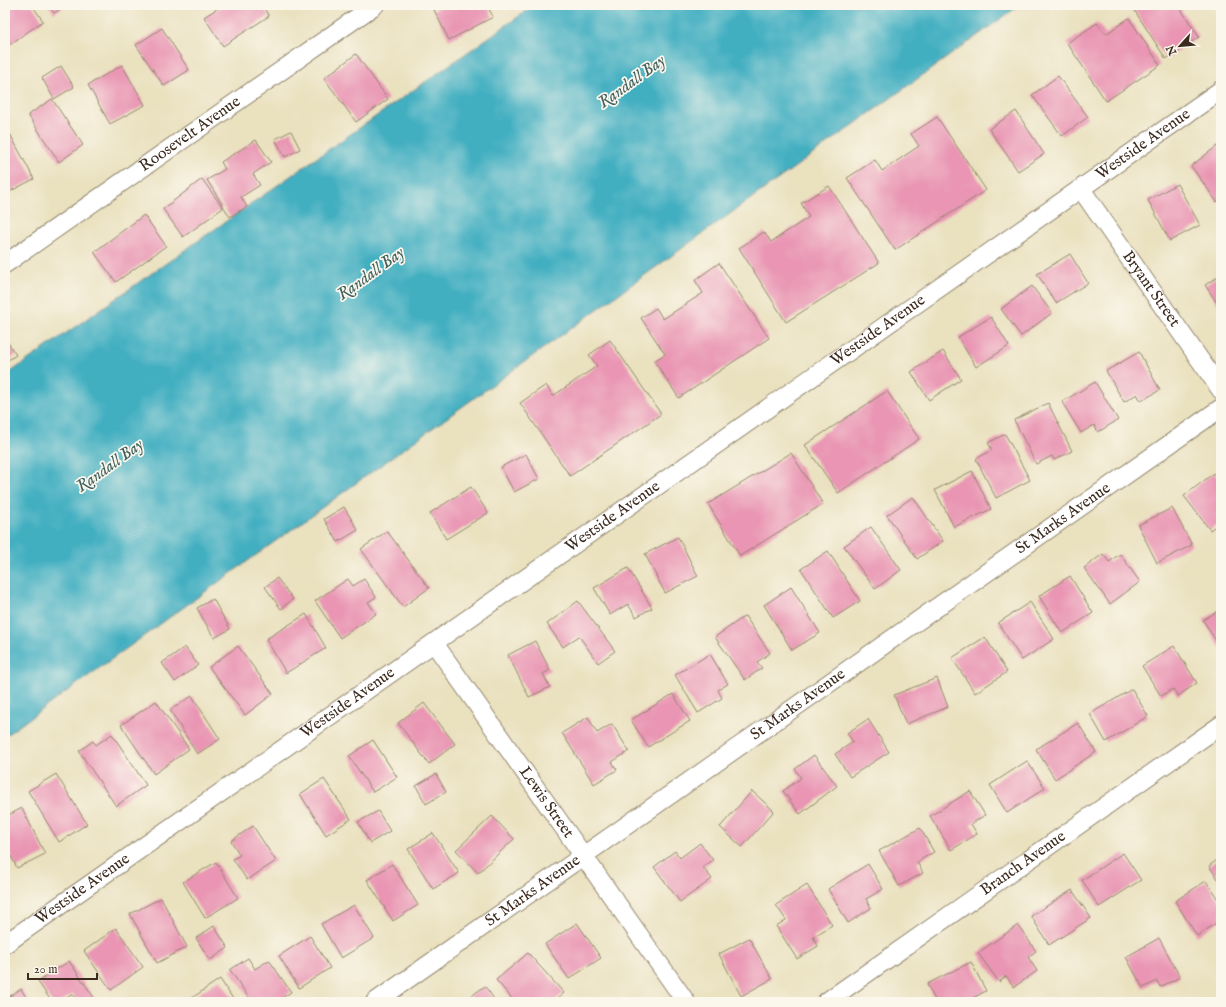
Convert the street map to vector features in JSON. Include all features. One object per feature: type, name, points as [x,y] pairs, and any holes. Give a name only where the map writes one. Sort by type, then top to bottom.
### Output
[{"type":"street","name":"Roosevelt Avenue","points":[[5,264],[375,5]]},
{"type":"street","name":"Westside Avenue","points":[[5,944],[1221,90]]},
{"type":"street","name":"Bryant Street","points":[[1081,188],[1221,390]]},
{"type":"street","name":"St Marks Avenue","points":[[375,1002],[1221,408]]},
{"type":"street","name":"Lewis Street","points":[[434,643],[686,1002]]},
{"type":"street","name":"Branch Avenue","points":[[826,1002],[1221,725]]},
{"type":"water","name":"Randall Bay","points":[[535,5],[1020,5],[5,736],[5,376]]},
{"type":"building","points":[[5,5],[32,5],[43,21],[5,48]]},
{"type":"building","points":[[48,5],[67,5],[54,13]]},
{"type":"building","points":[[223,5],[262,5],[269,16],[223,46],[204,17]]},
{"type":"building","points":[[444,5],[487,5],[493,17],[449,40],[434,10]]},
{"type":"building","points":[[1131,5],[1178,5],[1199,37],[1166,59]]},
{"type":"building","points":[[1129,18],[1160,65],[1106,101],[1067,43],[1097,23],[1106,34]]},
{"type":"building","points":[[162,28],[189,70],[164,86],[136,45]]},
{"type":"building","points":[[356,54],[388,99],[356,122],[324,78]]},
{"type":"building","points":[[122,65],[145,105],[110,124],[88,85]]},
{"type":"building","points":[[61,66],[74,87],[54,99],[42,78]]},
{"type":"building","points":[[1058,76],[1088,117],[1062,136],[1032,95]]},
{"type":"building","points":[[52,99],[83,145],[59,162],[28,115]]},
{"type":"building","points":[[1016,111],[1044,154],[1018,171],[989,129]]},
{"type":"building","points":[[937,117],[986,190],[895,250],[847,178],[875,160],[882,171],[919,146],[911,134]]},
{"type":"building","points":[[291,131],[300,149],[285,157],[275,139]]},
{"type":"building","points":[[10,134],[34,179],[5,194],[5,137]]},
{"type":"building","points":[[256,140],[271,162],[253,174],[260,185],[241,197],[247,207],[230,217],[207,180],[225,169],[221,162]]},
{"type":"building","points":[[1221,143],[1221,199],[1217,202],[1191,166]]},
{"type":"building","points":[[202,179],[223,208],[183,237],[163,209]]},
{"type":"building","points":[[1177,184],[1200,225],[1170,241],[1148,200]]},
{"type":"building","points":[[829,186],[879,263],[786,322],[739,248],[764,232],[771,242],[809,217],[801,203]]},
{"type":"building","points":[[144,215],[166,246],[116,282],[94,252]]},
{"type":"building","points":[[1070,254],[1088,283],[1056,303],[1037,274]]},
{"type":"building","points":[[719,263],[769,338],[679,398],[654,361],[665,354],[641,318],[656,308],[663,319],[703,293],[695,280]]},
{"type":"building","points":[[1221,275],[1221,309],[1205,285]]},
{"type":"building","points":[[1032,286],[1052,313],[1021,336],[1001,309]]},
{"type":"building","points":[[991,317],[1009,346],[976,367],[958,337]]},
{"type":"building","points":[[5,338],[16,355],[5,362]]},
{"type":"building","points":[[610,340],[661,414],[570,476],[520,403],[546,385],[553,396],[597,366],[589,355]]},
{"type":"building","points":[[943,351],[961,379],[929,400],[911,372]]},
{"type":"building","points":[[1139,352],[1160,390],[1141,401],[1137,394],[1124,402],[1106,371]]},
{"type":"building","points":[[1095,382],[1118,420],[1098,432],[1094,425],[1081,433],[1062,402]]},
{"type":"building","points":[[887,391],[919,439],[838,493],[805,445]]},
{"type":"building","points":[[1048,403],[1072,451],[1054,460],[1052,456],[1036,464],[1014,420]]},
{"type":"building","points":[[1005,434],[1030,480],[996,498],[976,459],[992,450],[988,443]]},
{"type":"building","points":[[791,453],[823,504],[740,556],[708,504]]},
{"type":"building","points":[[526,454],[539,479],[514,492],[501,467]]},
{"type":"building","points":[[972,471],[991,509],[954,527],[935,490]]},
{"type":"building","points":[[1214,473],[1221,482],[1221,522],[1210,530],[1184,496]]},
{"type":"building","points":[[471,487],[488,513],[446,539],[430,513]]},
{"type":"building","points":[[913,497],[943,541],[917,559],[887,515]]},
{"type":"building","points":[[344,507],[358,530],[338,542],[324,519]]},
{"type":"building","points":[[1172,508],[1192,545],[1157,563],[1138,525]]},
{"type":"building","points":[[871,527],[901,570],[875,589],[844,546]]},
{"type":"building","points":[[387,531],[429,588],[403,607],[361,549]]},
{"type":"building","points":[[678,537],[698,576],[665,593],[645,554]]},
{"type":"building","points":[[828,551],[860,601],[833,618],[801,569]]},
{"type":"building","points":[[1103,554],[1109,562],[1120,554],[1140,582],[1110,604],[1084,568]]},
{"type":"building","points":[[628,568],[652,608],[636,617],[628,604],[610,615],[594,588]]},
{"type":"building","points":[[1070,576],[1093,613],[1062,633],[1039,596]]},
{"type":"building","points":[[277,578],[293,599],[281,609],[265,587]]},
{"type":"building","points":[[348,579],[353,586],[364,579],[376,597],[368,602],[376,614],[340,638],[315,601]]},
{"type":"building","points":[[791,587],[820,633],[792,650],[764,605]]},
{"type":"building","points":[[213,599],[230,629],[214,638],[197,608]]},
{"type":"building","points":[[578,601],[615,651],[598,663],[579,636],[563,647],[547,624]]},
{"type":"building","points":[[1030,602],[1054,639],[1022,660],[998,623]]},
{"type":"building","points":[[1221,609],[1221,649],[1203,620]]},
{"type":"building","points":[[306,614],[326,648],[286,673],[266,639]]},
{"type":"building","points":[[745,616],[770,653],[757,662],[762,668],[745,680],[715,637]]},
{"type":"building","points":[[985,637],[1007,672],[975,693],[952,658]]},
{"type":"building","points":[[535,641],[550,670],[543,674],[550,687],[529,697],[508,655]]},
{"type":"building","points":[[238,646],[273,694],[245,715],[209,667]]},
{"type":"building","points":[[1174,646],[1197,683],[1178,696],[1173,689],[1161,696],[1142,666]]},
{"type":"building","points":[[185,647],[198,665],[175,682],[162,663]]},
{"type":"building","points":[[710,654],[728,684],[718,690],[722,698],[698,713],[675,675]]},
{"type":"building","points":[[937,678],[948,707],[906,724],[894,695]]},
{"type":"building","points":[[1132,689],[1148,716],[1106,742],[1090,714]]},
{"type":"building","points":[[673,694],[690,721],[648,747],[631,720]]},
{"type":"building","points":[[192,696],[220,739],[197,754],[170,710]]},
{"type":"building","points":[[156,701],[189,749],[154,774],[121,725]]},
{"type":"building","points":[[424,703],[455,744],[429,764],[398,723]]},
{"type":"building","points":[[588,717],[597,733],[612,724],[629,751],[612,762],[617,770],[594,784],[562,733]]},
{"type":"building","points":[[868,719],[889,752],[850,777],[835,754],[853,742],[847,733]]},
{"type":"building","points":[[1078,723],[1096,752],[1055,779],[1036,749]]},
{"type":"building","points":[[112,734],[146,785],[116,806],[79,751],[93,741],[96,745]]},
{"type":"building","points":[[373,740],[397,777],[373,792],[349,756]]},
{"type":"building","points":[[814,755],[837,786],[800,814],[783,791],[801,778],[795,769]]},
{"type":"building","points":[[1027,761],[1045,788],[1007,813],[990,785]]},
{"type":"building","points":[[56,774],[87,824],[59,842],[28,791]]},
{"type":"building","points":[[436,774],[446,792],[426,804],[416,786]]},
{"type":"building","points":[[324,779],[351,819],[326,835],[300,794]]},
{"type":"building","points":[[752,791],[774,811],[742,847],[720,827]]},
{"type":"building","points":[[970,791],[985,815],[971,824],[977,834],[951,850],[930,816]]},
{"type":"building","points":[[22,808],[45,854],[17,868],[5,844],[5,817]]},
{"type":"building","points":[[378,811],[390,831],[370,843],[358,822]]},
{"type":"building","points":[[492,816],[514,839],[478,873],[456,850]]},
{"type":"building","points":[[253,826],[276,861],[247,880],[233,859],[240,855],[231,841]]},
{"type":"building","points":[[920,828],[934,852],[917,862],[923,873],[899,886],[879,851]]},
{"type":"building","points":[[433,833],[459,873],[433,889],[408,849]]},
{"type":"building","points":[[700,843],[713,860],[703,867],[712,879],[680,902],[654,867],[675,851],[680,858]]},
{"type":"building","points":[[1123,853],[1141,880],[1099,907],[1082,880]]},
{"type":"building","points":[[1221,857],[1221,883],[1209,866]]},
{"type":"building","points":[[216,862],[238,898],[205,918],[183,882]]},
{"type":"building","points":[[392,864],[418,905],[393,921],[367,880]]},
{"type":"building","points":[[868,864],[883,889],[866,899],[871,908],[848,923],[828,889]]},
{"type":"building","points":[[1206,881],[1221,904],[1221,920],[1197,936],[1175,901]]},
{"type":"building","points":[[807,885],[832,925],[813,937],[818,946],[797,959],[776,926],[786,920],[776,905]]},
{"type":"building","points":[[1072,890],[1091,918],[1049,945],[1031,916]]},
{"type":"building","points":[[161,898],[187,947],[157,963],[130,914]]},
{"type":"building","points":[[354,905],[374,938],[341,958],[321,924]]},
{"type":"building","points":[[577,923],[601,958],[569,979],[545,944]]},
{"type":"building","points":[[1018,925],[1036,951],[1028,957],[1037,971],[1014,987],[1006,976],[999,982],[978,953]]},
{"type":"building","points":[[214,926],[228,948],[210,960],[196,938]]},
{"type":"building","points":[[116,928],[143,967],[111,990],[84,951]]},
{"type":"building","points":[[310,936],[330,968],[299,988],[279,956]]},
{"type":"building","points":[[749,938],[772,979],[741,996],[719,954]]},
{"type":"building","points":[[1159,938],[1180,977],[1160,987],[1157,981],[1143,988],[1126,957]]},
{"type":"building","points":[[528,953],[564,993],[553,1002],[515,1002],[496,980]]},
{"type":"building","points":[[248,958],[255,969],[269,960],[291,992],[276,1002],[252,1002],[230,970]]},
{"type":"building","points":[[69,961],[95,999],[90,1002],[78,1002],[73,994],[61,1002],[52,1002],[38,982]]},
{"type":"building","points":[[971,962],[986,991],[965,1002],[936,1002],[927,984]]},
{"type":"building","points":[[220,979],[235,1002],[186,1002]]},
{"type":"building","points":[[485,986],[496,1002],[463,1002]]},
{"type":"building","points":[[21,989],[29,1002],[5,1002],[5,999]]}]
